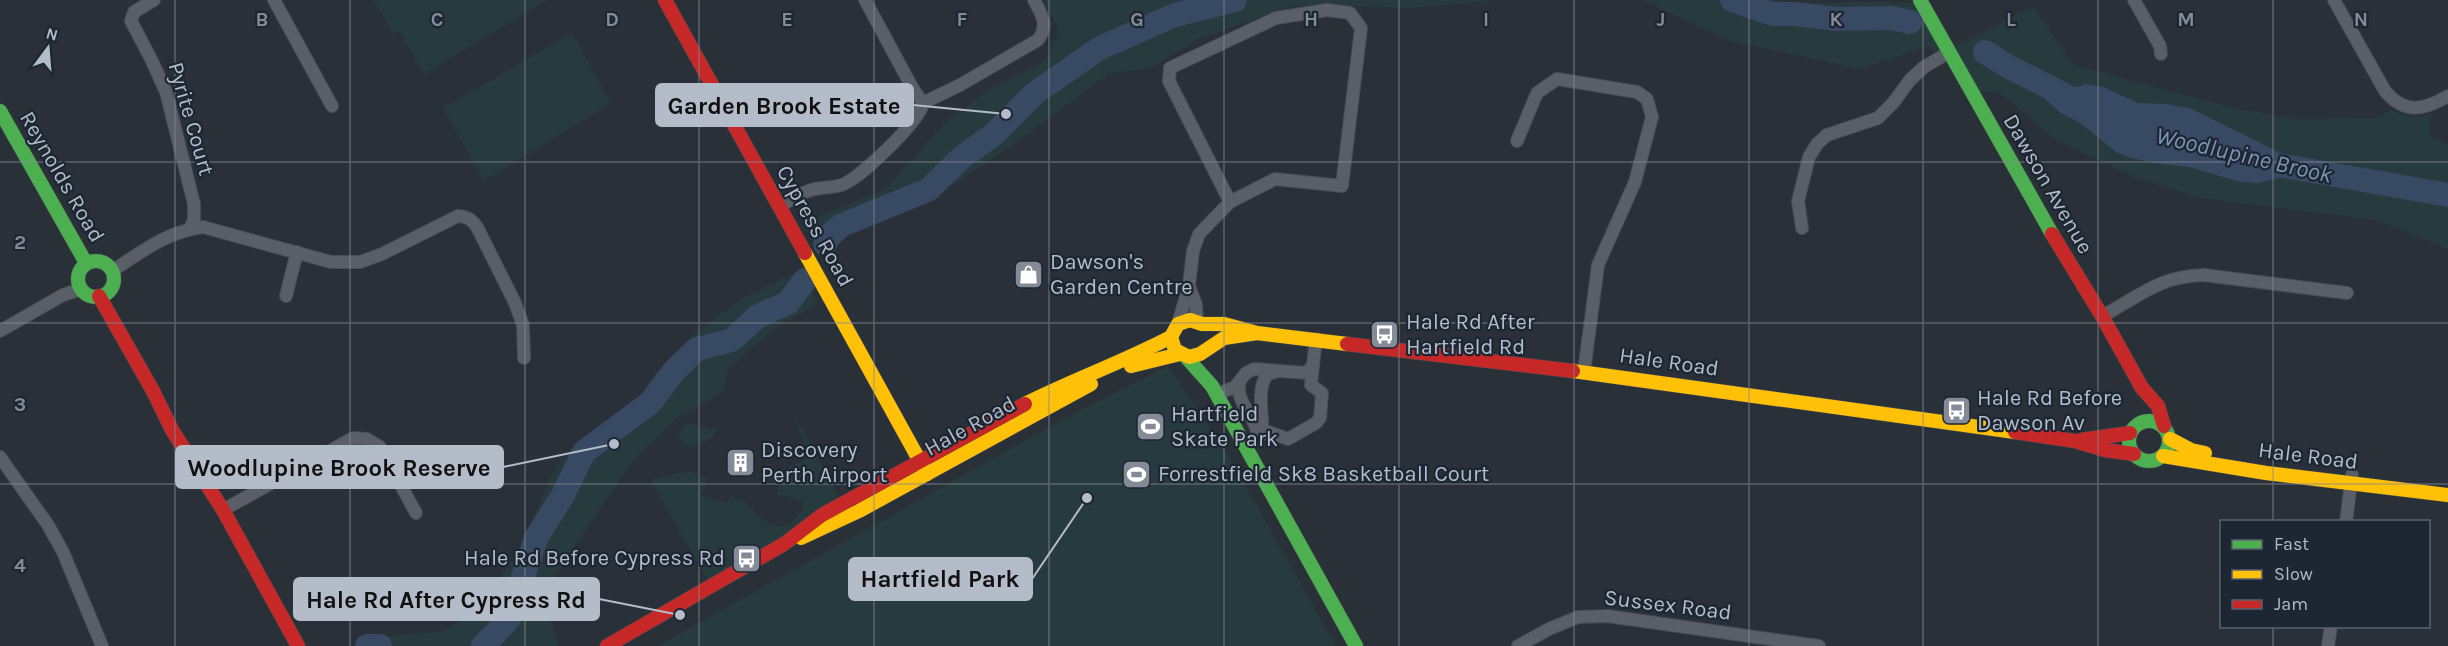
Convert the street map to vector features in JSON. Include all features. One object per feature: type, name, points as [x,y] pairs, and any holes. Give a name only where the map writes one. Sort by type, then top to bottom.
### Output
[{"type":"main road","name":"Cypress Road","points":[[665,0],[927,474]]},
{"type":"main road","name":"Dawson Avenue","points":[[1920,0],[2041,216],[2102,316],[2142,388],[2157,406],[2167,433]]},
{"type":"main road","name":"Reynolds Road","points":[[0,111],[87,263]]},
{"type":"main road","points":[[104,262],[112,271],[112,286],[99,296],[89,295],[81,288],[78,278],[82,267],[87,263],[104,262]]},
{"type":"main road","points":[[99,296],[153,391],[172,430],[223,510],[296,645]]},
{"type":"main road","name":"Hale Road","points":[[1178,324],[1184,321],[1224,324],[1257,333],[1584,372],[2075,441],[2105,450],[2134,454]]},
{"type":"main road","points":[[1199,323],[1208,334],[1215,390]]},
{"type":"main road","points":[[1178,324],[1171,338],[1172,344],[1215,390],[1250,443],[1356,646]]},
{"type":"main road","name":"Hale Road","points":[[784,544],[828,528],[1074,393],[1127,368],[1183,356],[1199,355],[1223,338],[1257,333]]},
{"type":"main road","name":"Hale Road","points":[[607,646],[784,544],[822,515],[920,461],[1069,382],[1171,338]]},
{"type":"main road","points":[[2132,430],[2149,420],[2167,433],[2169,448],[2163,456],[2151,461],[2139,458],[2130,447],[2132,430],[2142,388]]},
{"type":"main road","name":"Hale Road","points":[[2075,441],[2132,430]]},
{"type":"main road","name":"Hale Road","points":[[2167,433],[2191,450],[2448,495]]},
{"type":"main road","name":"Hale Road","points":[[2163,456],[2351,479],[2448,487]]},
{"type":"street","name":"Pyrite Court","points":[[154,0],[134,12],[131,21],[166,92],[194,204],[194,220],[190,229]]},
{"type":"street","points":[[274,0],[332,106]]},
{"type":"street","points":[[780,206],[809,190],[834,187],[852,179],[905,131],[922,110],[923,103],[913,89],[865,0]]},
{"type":"street","points":[[923,103],[960,85],[1038,40],[1044,32],[1045,25],[1034,0]]},
{"type":"street","points":[[2134,0],[2160,46],[2161,54]]},
{"type":"street","points":[[2334,0],[2391,99],[2405,107],[2418,108],[2435,104],[2448,96]]},
{"type":"street","points":[[1178,324],[1189,286],[1193,251],[1199,234],[1230,202],[1275,179],[1342,186],[1361,28],[1350,13],[1327,10],[1276,18],[1170,68],[1169,81],[1230,202]]},
{"type":"street","points":[[1802,228],[1798,201],[1809,157],[1817,144],[1827,135],[1878,118],[1893,104],[1910,80],[1924,67],[1948,53]]},
{"type":"street","points":[[1517,141],[1537,93],[1557,79],[1636,92],[1647,99],[1652,117],[1638,172],[1598,265],[1584,372]]},
{"type":"street","points":[[112,271],[159,240],[203,227],[331,262],[360,262],[382,254],[458,216],[471,218],[515,303],[523,325],[524,358]]},
{"type":"street","points":[[286,296],[297,252]]},
{"type":"street","points":[[2102,316],[2160,283],[2181,275],[2204,274],[2347,293]]},
{"type":"street","points":[[1189,286],[1196,305],[1199,323]]},
{"type":"street","points":[[0,331],[63,295],[81,288]]},
{"type":"street","points":[[1240,381],[1239,396],[1259,427],[1288,439],[1316,423],[1320,418],[1323,397],[1320,391],[1311,385],[1316,339]]},
{"type":"street","points":[[1215,390],[1229,391],[1246,373],[1254,369],[1302,374],[1310,371],[1313,365]]},
{"type":"street","points":[[1250,443],[1260,438],[1264,382],[1268,374],[1279,370]]},
{"type":"street","points":[[223,510],[353,438],[360,438],[380,447],[416,513]]},
{"type":"street","points":[[0,456],[48,525],[63,552],[102,646]]},
{"type":"street","points":[[2346,520],[2351,479]]},
{"type":"street","name":"Sussex Road","points":[[1518,646],[1549,629],[1578,617],[1607,616],[1819,646]]},
{"type":"street","points":[[2328,646],[2331,628]]},
{"type":"green space","points":[[374,0],[547,0],[424,74],[399,31],[394,35]]},
{"type":"green space","points":[[1044,0],[1500,0],[1412,8],[1296,5],[1198,39],[1151,68],[1109,74],[1010,147],[929,201],[878,221],[811,241],[803,222],[885,190],[944,124],[988,90],[1045,61],[1059,31]]},
{"type":"green space","points":[[1642,0],[1780,0],[1783,5],[1854,2],[1925,4],[1953,48],[2033,6],[2073,65],[2230,107],[2294,119],[2374,118],[2391,110],[2411,116],[2431,113],[2430,136],[2448,145],[2448,249],[2376,220],[2199,198],[2131,176],[2053,138],[2000,93],[1977,90],[1928,46],[1860,69],[1730,41]]},
{"type":"green space","points":[[572,33],[611,103],[484,181],[443,108]]},
{"type":"green space","points":[[801,270],[818,303],[773,330],[729,368],[723,393],[677,418],[634,459],[542,595],[559,646],[367,646],[386,636],[444,631],[480,608],[518,552],[556,466],[593,429],[631,408],[655,374],[694,334],[744,297]]},
{"type":"green space","points":[[1168,366],[1230,458],[1336,646],[658,646],[1073,414]]},
{"type":"green space","points":[[792,411],[843,503],[711,587],[651,480],[688,471],[708,478],[702,495],[727,503],[730,496],[739,499],[772,525],[785,525],[792,522],[800,513],[803,501],[777,494],[780,483],[759,477],[762,469],[775,473],[810,458]]},
{"type":"green space","points":[[688,423],[716,429],[714,437],[688,449],[678,435],[683,426]]},
{"type":"water","points":[[2036,73],[2069,86],[2078,87],[2086,84],[2103,87],[2138,103],[2167,104],[2192,109],[2277,151],[2284,161],[2286,171],[2280,178],[2258,183],[2240,182],[2189,167],[2153,163],[2128,157],[2116,152],[2080,123],[2061,113],[2030,86]]},
{"type":"waterway","name":"Woodlupine Brook","points":[[825,244],[830,235],[842,225],[928,190],[961,158],[994,134],[1035,93],[1100,48],[1175,15],[1235,0]]},
{"type":"waterway","name":"Woodlupine Brook","points":[[1732,0],[1772,14],[1796,14],[1836,19],[1891,18],[1910,22]]},
{"type":"waterway","name":"Woodlupine Brook","points":[[1985,52],[2009,67],[2063,94]]},
{"type":"waterway","name":"Woodlupine Brook","points":[[2256,161],[2448,195]]},
{"type":"waterway","name":"Woodlupine Brook","points":[[483,646],[509,619],[536,538],[563,495],[584,452],[650,403],[675,370],[697,349],[732,340],[758,316],[788,303],[805,280]]},
{"type":"waterway","name":"Woodlupine Brook","points":[[367,646],[380,646]]},
{"type":"traffic: fast","points":[[1920,0],[2052,234]]},
{"type":"traffic: fast","points":[[0,111],[86,263]]},
{"type":"traffic: fast","points":[[96,261],[109,266],[114,279],[109,292],[96,297],[83,292],[78,279],[83,266],[96,261]]},
{"type":"traffic: fast","points":[[1186,357],[1212,386],[1356,646]]},
{"type":"traffic: fast","points":[[2149,421],[2157,422],[2163,427],[2168,433],[2169,441],[2168,449],[2163,455],[2157,460],[2149,461],[2141,460],[2135,455],[2130,449],[2129,441],[2130,433],[2135,427],[2141,422],[2149,421]]},
{"type":"traffic: slow","points":[[805,253],[927,474]]},
{"type":"traffic: slow","points":[[1257,333],[1224,338],[1200,354],[1189,357],[1175,350],[1171,337],[1178,324],[1190,320],[1202,324],[1224,324],[1257,333],[1347,344]]},
{"type":"traffic: slow","points":[[1025,404],[1171,337]]},
{"type":"traffic: slow","points":[[1131,366],[1180,354]]},
{"type":"traffic: slow","points":[[1573,371],[2015,432]]},
{"type":"traffic: slow","points":[[801,538],[859,511],[1091,384]]},
{"type":"traffic: slow","points":[[2170,439],[2191,450],[2205,453]]},
{"type":"traffic: slow","points":[[2163,456],[2266,473],[2448,495]]},
{"type":"traffic: jam","points":[[665,0],[805,253]]},
{"type":"traffic: jam","points":[[2052,234],[2142,388],[2158,406],[2164,426]]},
{"type":"traffic: jam","points":[[99,296],[153,391],[172,430],[223,510],[298,646]]},
{"type":"traffic: jam","points":[[1347,344],[1573,371]]},
{"type":"traffic: jam","points":[[607,646],[784,544],[822,515],[1025,404]]},
{"type":"traffic: jam","points":[[2015,432],[2075,441],[2105,450],[2134,454]]},
{"type":"traffic: jam","points":[[2081,440],[2130,433]]},
{"type":"place","name":"Garden Brook Estate","points":[[1006,114]]},
{"type":"place","name":"Dawson's Garden Centre","points":[[1029,275]]},
{"type":"place","name":"Hale Rd After Hartfield Rd","points":[[1385,335]]},
{"type":"place","name":"Hale Rd Before Dawson Av","points":[[1956,411]]},
{"type":"place","name":"Hartfield Skate Park","points":[[1150,427]]},
{"type":"place","name":"Woodlupine Brook Reserve","points":[[614,444]]},
{"type":"place","name":"Discovery Perth Airport","points":[[740,463]]},
{"type":"place","name":"Forrestfield Sk8 Basketball Court","points":[[1137,474]]},
{"type":"place","name":"Hartfield Park","points":[[1087,498]]},
{"type":"place","name":"Hale Rd Before Cypress Rd","points":[[746,558]]},
{"type":"place","name":"Hale Rd After Cypress Rd","points":[[680,615]]}]
